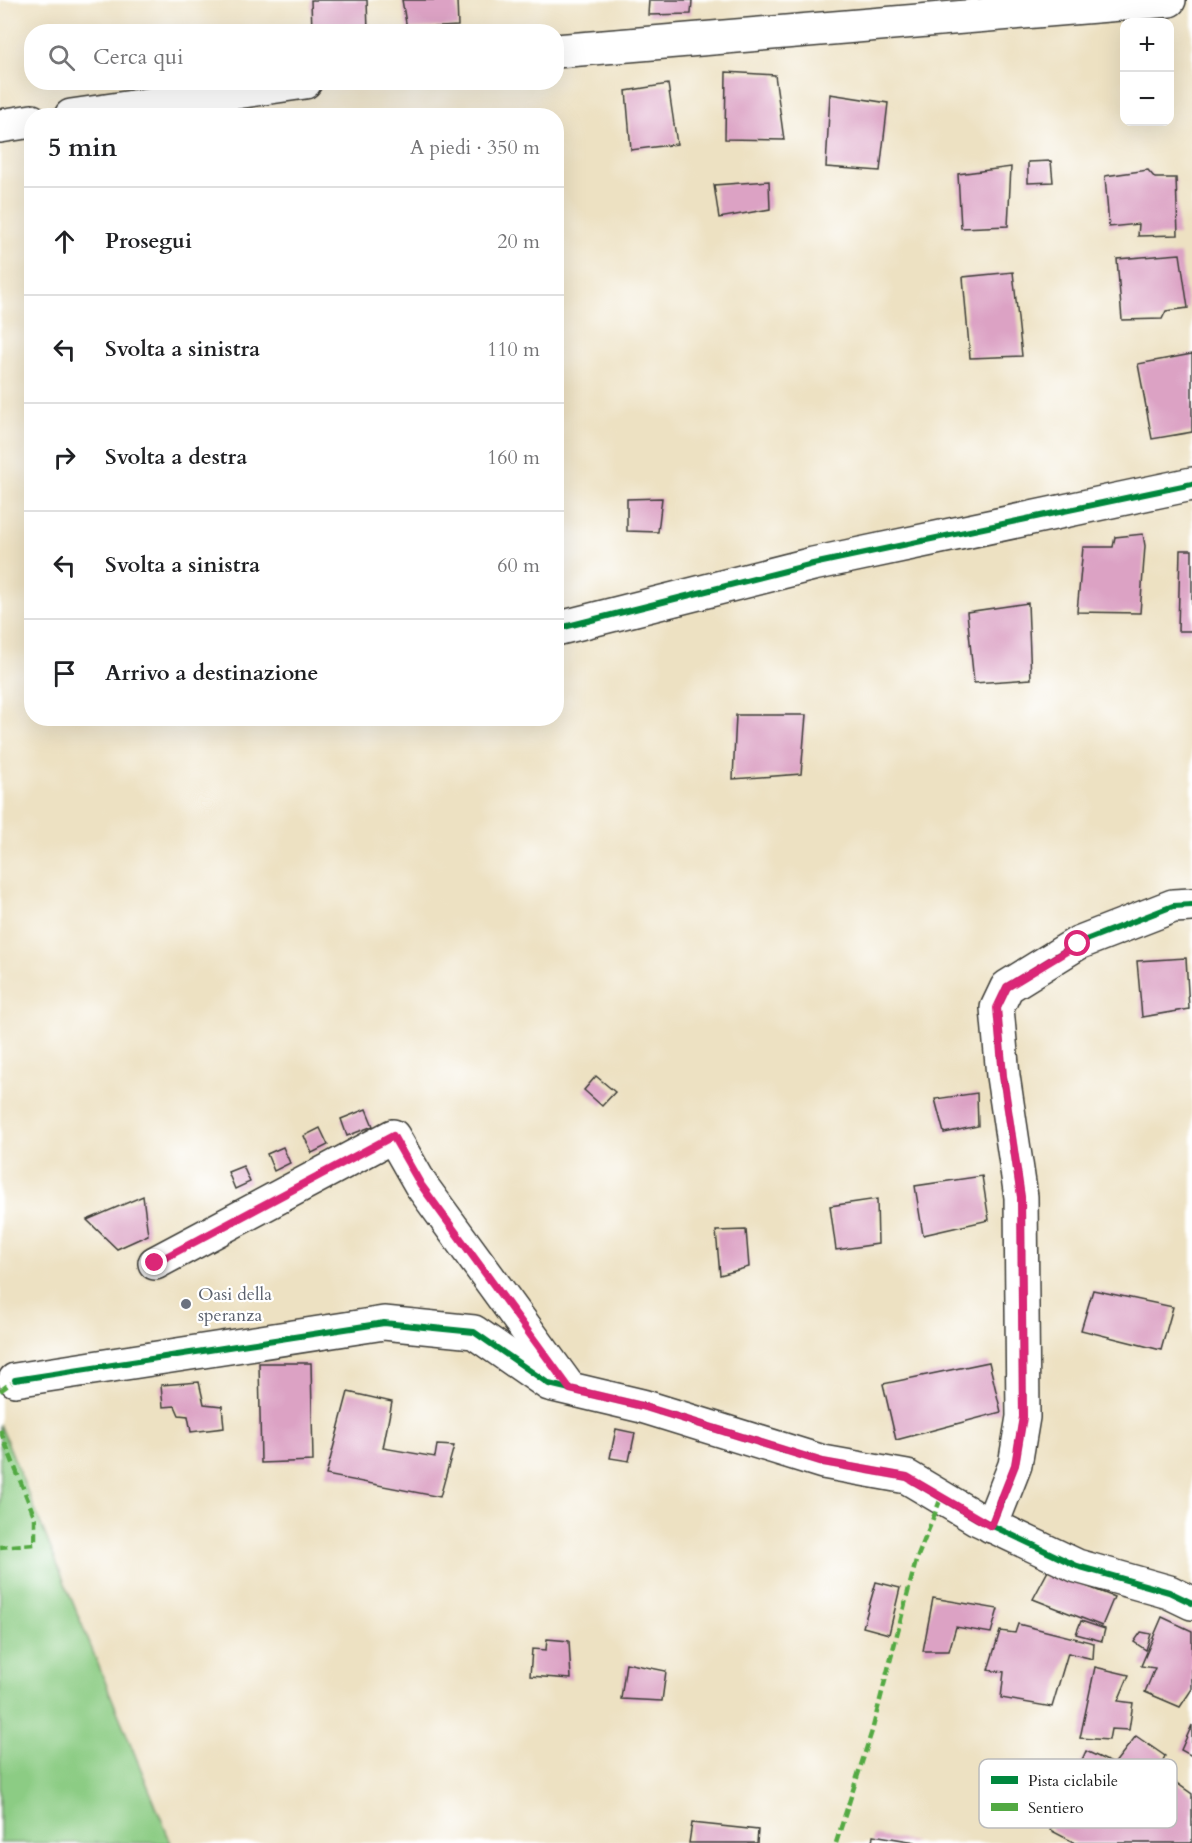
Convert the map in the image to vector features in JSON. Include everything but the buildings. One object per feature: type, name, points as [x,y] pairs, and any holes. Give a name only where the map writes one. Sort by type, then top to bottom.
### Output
[{"type":"street","points":[[564,50],[1169,0]]},
{"type":"street","points":[[126,108],[250,90]]},
{"type":"street","points":[[0,126],[24,122]]},
{"type":"street","points":[[564,628],[813,564],[1192,484]]},
{"type":"street","points":[[991,1526],[1015,1465],[1023,1417],[1021,1197],[1003,1076],[997,1008],[1007,987],[1078,944],[1173,906],[1192,905]]},
{"type":"street","points":[[155,1263],[393,1136],[421,1185],[570,1389]]},
{"type":"street","points":[[15,1380],[384,1323],[474,1332],[549,1384],[642,1406],[823,1462],[907,1477],[991,1526],[1077,1566],[1169,1592],[1192,1603]]},
{"type":"green space","points":[[0,1424],[171,1843],[0,1843]]},
{"type":"marked path","points":[[0,1391],[15,1380]]},
{"type":"marked path","points":[[0,1430],[35,1518],[35,1544],[0,1547]]},
{"type":"marked path","points":[[836,1843],[872,1731],[916,1561],[941,1498]]},
{"type":"cycle path","points":[[564,627],[813,564],[1192,484]]},
{"type":"cycle path","points":[[991,1526],[1015,1465],[1023,1417],[1021,1197],[1003,1076],[997,1008],[1007,987],[1078,943],[1173,906],[1192,905]]},
{"type":"cycle path","points":[[15,1380],[384,1323],[474,1332],[549,1384],[642,1406],[823,1462],[907,1477],[976,1518],[1077,1566],[1169,1592],[1192,1603]]},
{"type":"place","name":"Oasi della speranza","points":[[186,1304]]},
{"type":"route","points":[[155,1263],[393,1136],[421,1185],[570,1389],[642,1406],[823,1462],[907,1477],[991,1526],[1015,1465],[1023,1417],[1021,1197],[1003,1076],[997,1008],[1007,987],[1078,944]]}]
